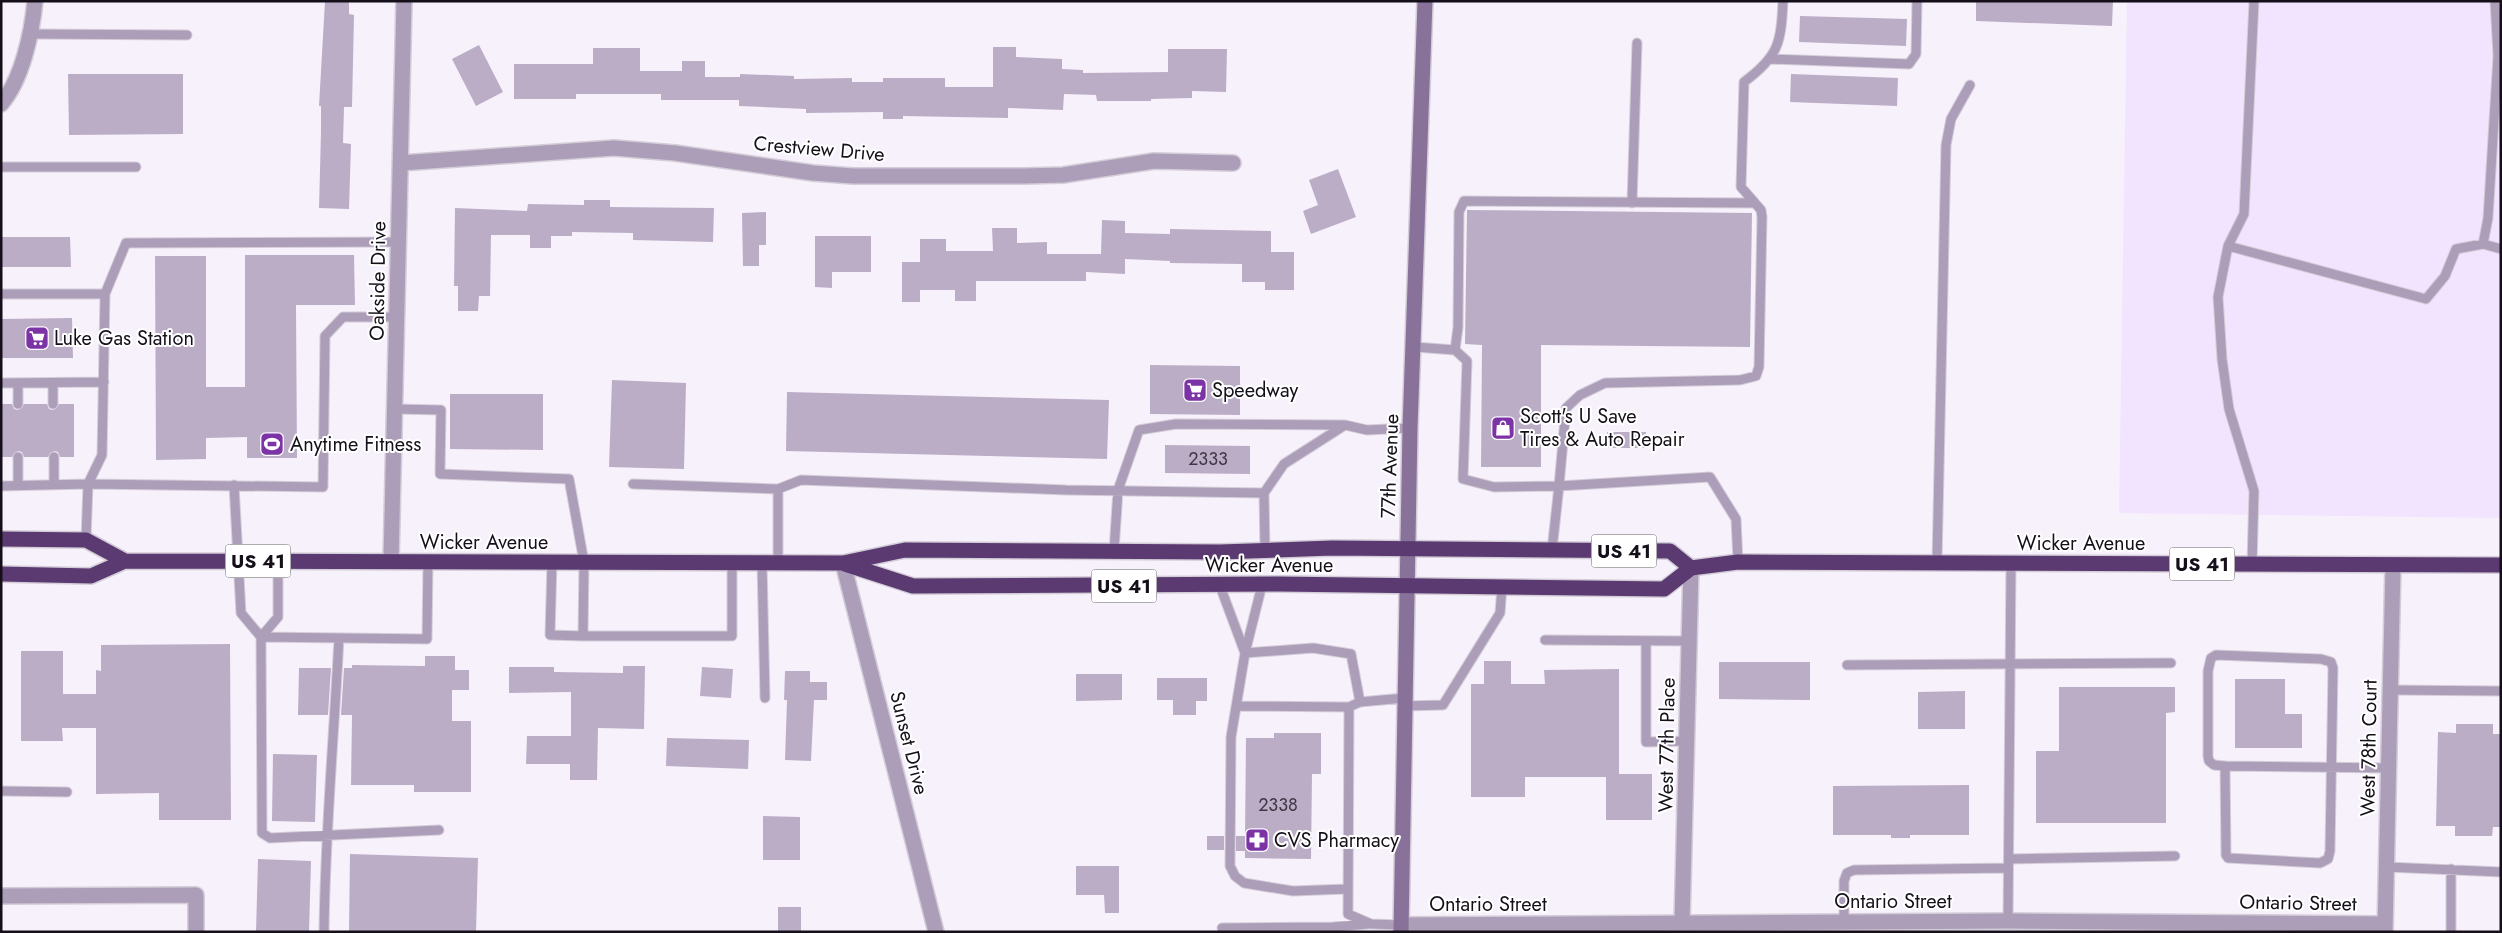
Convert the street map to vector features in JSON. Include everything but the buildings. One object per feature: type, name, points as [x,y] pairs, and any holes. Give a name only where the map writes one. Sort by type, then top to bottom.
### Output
[{"type":"highway","name":"Wicker Avenue","points":[[1,539],[86,540],[125,561]]},
{"type":"highway","name":"Wicker Avenue","points":[[1,574],[91,576],[125,561],[843,563],[905,550],[1670,551],[1691,568]]},
{"type":"highway","name":"Wicker Avenue","points":[[843,563],[913,586],[1262,585],[1664,589],[1691,568],[1738,562],[2501,565]]},
{"type":"street","points":[[2,102],[14,87],[30,34],[35,1]]},
{"type":"street","name":"Oakside Drive","points":[[391,561],[404,1]]},
{"type":"street","name":"77th Avenue","points":[[1401,928],[1410,428],[1415,347],[1425,1]]},
{"type":"street","name":"Crestview Drive","points":[[401,163],[614,148],[666,152],[814,173],[853,176],[1024,176],[1063,174],[1154,161],[1233,163]]},
{"type":"street","name":"Sunset Drive","points":[[843,563],[936,932]]},
{"type":"street","name":"West 78th Court","points":[[2385,928],[2393,565]]},
{"type":"street","name":"West 77th Place","points":[[1682,923],[1691,568]]},
{"type":"street","points":[[1,896],[196,895],[196,932]]},
{"type":"street","name":"Ontario Street","points":[[1401,928],[1613,928],[1682,923],[1738,927],[1800,927],[1844,922],[1974,926],[2018,924],[2385,928]]},
{"type":"lane","points":[[1552,550],[1566,408],[1580,395],[1605,383],[1740,380],[1756,376],[1759,367],[1762,217],[1761,210],[1741,187],[1744,82],[1763,69],[1781,40],[1783,1]]},
{"type":"lane","points":[[1769,58],[1909,64],[1916,54],[1917,1]]},
{"type":"lane","points":[[2252,564],[2254,491],[2229,409],[2222,359],[2218,297],[2228,246],[2244,214],[2254,1]]},
{"type":"lane","points":[[2483,244],[2488,218],[2500,56],[2495,1]]},
{"type":"lane","points":[[30,34],[187,35]]},
{"type":"lane","points":[[1632,203],[1637,44]]},
{"type":"lane","points":[[1938,562],[1946,145],[1951,119],[1970,85]]},
{"type":"lane","points":[[1,167],[136,168]]},
{"type":"lane","points":[[1454,350],[1458,327],[1459,212],[1464,202],[1755,203]]},
{"type":"lane","points":[[86,540],[88,484],[102,456],[104,294],[126,243],[399,242]]},
{"type":"lane","points":[[2228,246],[2426,299],[2445,276],[2456,249],[2483,244],[2501,249]]},
{"type":"lane","points":[[1,294],[104,294]]},
{"type":"lane","points":[[1,486],[88,484],[323,487],[325,336],[343,317],[397,317]]},
{"type":"lane","points":[[1415,347],[1454,350],[1467,361],[1464,479],[1494,487],[1559,486],[1710,477],[1736,519],[1738,562]]},
{"type":"lane","points":[[1,383],[104,382]]},
{"type":"lane","points":[[18,383],[18,404]]},
{"type":"lane","points":[[53,383],[53,404]]},
{"type":"lane","points":[[395,409],[441,410],[440,474],[569,479],[584,562],[583,636]]},
{"type":"lane","points":[[1114,551],[1118,490],[1139,430],[1176,424],[1345,425],[1366,430],[1410,428]]},
{"type":"lane","points":[[1265,550],[1264,493],[1284,464],[1345,425]]},
{"type":"lane","points":[[18,457],[18,485]]},
{"type":"lane","points":[[54,457],[54,484]]},
{"type":"lane","points":[[633,484],[778,489],[801,480],[1264,493]]},
{"type":"lane","points":[[234,485],[242,613],[261,638],[262,833],[270,838],[439,830]]},
{"type":"lane","points":[[778,489],[778,563]]},
{"type":"lane","points":[[261,638],[278,617],[278,561]]},
{"type":"lane","points":[[261,638],[427,639],[428,562]]},
{"type":"lane","points":[[552,562],[550,635],[583,636],[732,636],[732,563]]},
{"type":"lane","points":[[762,563],[765,698]]},
{"type":"lane","points":[[2011,563],[2009,863],[2018,924]]},
{"type":"lane","points":[[1262,585],[1245,653],[1231,737],[1230,866],[1235,876],[1244,883],[1293,890],[1347,889]]},
{"type":"lane","points":[[1220,586],[1245,653]]},
{"type":"lane","points":[[1237,706],[1349,707],[1360,702],[1404,702],[1443,705],[1500,613],[1502,587]]},
{"type":"lane","points":[[324,932],[324,871],[329,836],[338,638]]},
{"type":"lane","points":[[1545,640],[1690,641]]},
{"type":"lane","points":[[1646,641],[1646,742],[1688,742]]},
{"type":"lane","points":[[1245,653],[1313,648],[1351,654],[1360,702]]},
{"type":"lane","points":[[2225,766],[2226,855],[2228,858],[2320,863],[2328,859],[2330,851],[2332,767],[2333,668],[2331,662],[2321,659],[2216,655],[2210,658],[2208,671],[2208,756],[2209,761],[2214,765],[2225,766],[2332,767],[2389,768]]},
{"type":"lane","points":[[1847,665],[2171,663]]},
{"type":"lane","points":[[2390,690],[2501,691]]},
{"type":"lane","points":[[1349,707],[1348,914],[1371,924]]},
{"type":"lane","points":[[1,791],[67,792]]},
{"type":"lane","points":[[1844,922],[1844,881],[1847,873],[1854,870],[2174,856]]},
{"type":"lane","points":[[2387,867],[2501,872]]},
{"type":"lane","points":[[2451,869],[2451,932]]},
{"type":"lane","points":[[1222,928],[1333,927],[1371,924],[1401,928]]},
{"type":"shaded area","points":[[2127,1],[2501,1],[2501,518],[2119,513]]},
{"type":"place","name":"Luke Gas Station","points":[[37,338]]},
{"type":"place","name":"Speedway","points":[[1195,390]]},
{"type":"place","name":"Scott's U Save Tires & Auto Repair","points":[[1503,428]]},
{"type":"place","name":"Anytime Fitness","points":[[272,444]]},
{"type":"place","name":"CVS Pharmacy","points":[[1257,840]]}]
